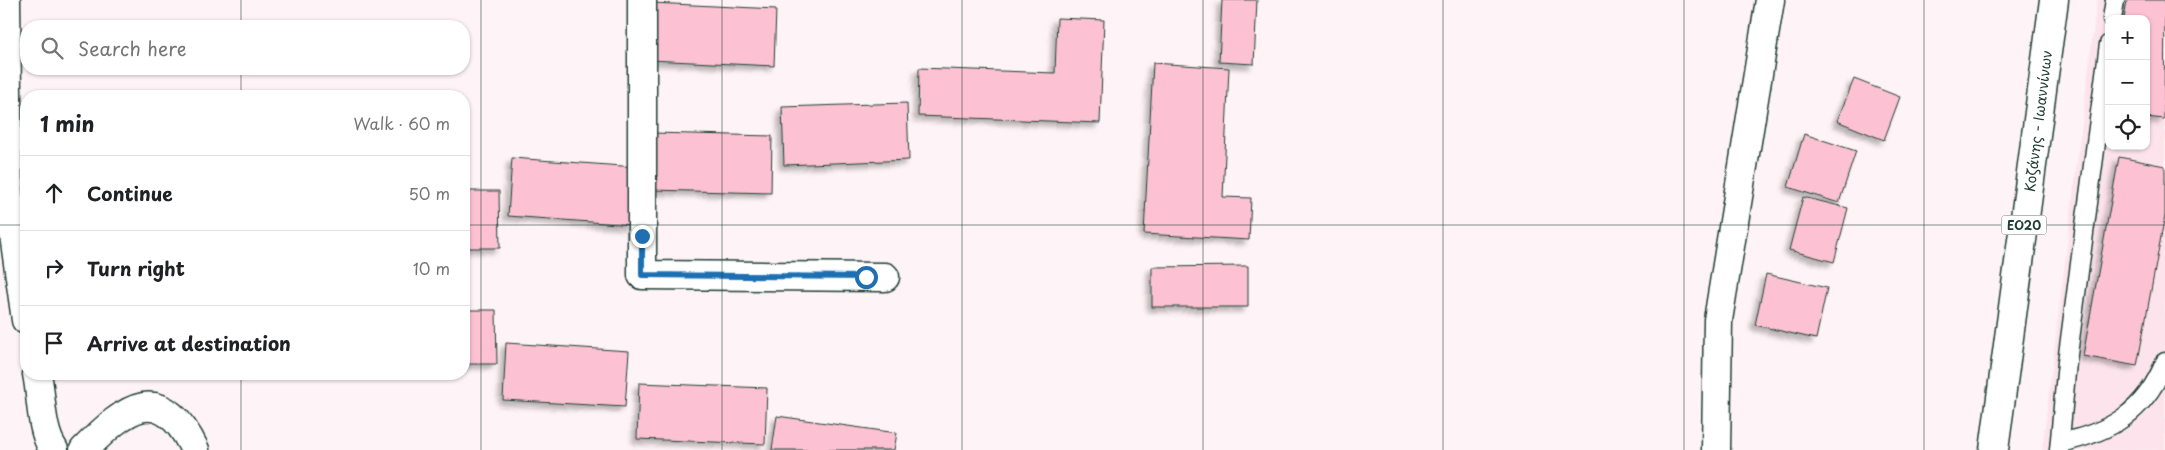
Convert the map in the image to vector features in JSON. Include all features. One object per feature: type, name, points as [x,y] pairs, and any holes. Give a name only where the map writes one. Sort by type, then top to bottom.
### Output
[{"type":"main road","points":[[6,0],[8,192],[20,277]]},
{"type":"main road","points":[[642,0],[642,275],[885,277]]},
{"type":"main road","points":[[1716,450],[1718,320],[1770,0]]},
{"type":"main road","name":"Κοζάνης - Ιωαννίνων","points":[[1994,450],[2054,0]]},
{"type":"main road","points":[[38,380],[49,444],[54,450]]},
{"type":"main road","points":[[84,450],[106,427],[120,417],[138,407],[148,406],[162,409],[178,422],[194,450]]},
{"type":"lane","points":[[2112,15],[2114,0]]},
{"type":"lane","points":[[2107,60],[2067,362],[2059,446],[2087,437],[2114,425],[2128,415],[2144,398],[2160,374],[2165,362]]},
{"type":"shaded area","points":[[2097,0],[2165,0],[2165,450],[2042,450]]},
{"type":"building","points":[[1222,0],[1257,0],[1254,64],[1219,62]]},
{"type":"building","points":[[2127,0],[2165,0],[2164,119],[2150,117],[2150,15],[2125,15]]},
{"type":"building","points":[[652,3],[776,9],[774,66],[650,60]]},
{"type":"building","points":[[1057,18],[1104,20],[1100,123],[918,116],[919,68],[1055,73]]},
{"type":"building","points":[[1153,63],[1229,68],[1223,197],[1251,198],[1249,240],[1144,234]]},
{"type":"building","points":[[1854,79],[1900,97],[1884,140],[1837,121]]},
{"type":"building","points":[[907,103],[909,160],[784,165],[782,107]]},
{"type":"building","points":[[652,133],[772,136],[771,193],[651,190]]},
{"type":"building","points":[[1804,134],[1856,151],[1839,203],[1788,187]]},
{"type":"building","points":[[2119,157],[2165,166],[2165,215],[2137,366],[2083,356]]},
{"type":"building","points":[[512,158],[636,167],[632,225],[508,216]]},
{"type":"building","points":[[470,191],[499,191],[500,248],[470,248]]},
{"type":"building","points":[[1803,197],[1848,208],[1834,262],[1789,250]]},
{"type":"building","points":[[1248,266],[1248,307],[1152,307],[1152,267]]},
{"type":"building","points":[[1766,274],[1827,288],[1816,339],[1755,325]]},
{"type":"building","points":[[470,310],[496,310],[497,364],[470,364]]},
{"type":"building","points":[[506,343],[629,351],[625,407],[503,400]]},
{"type":"building","points":[[639,383],[767,388],[765,444],[637,439]]},
{"type":"building","points":[[777,416],[897,433],[894,450],[772,450]]},
{"type":"route","points":[[642,236],[642,275],[866,277]]}]
